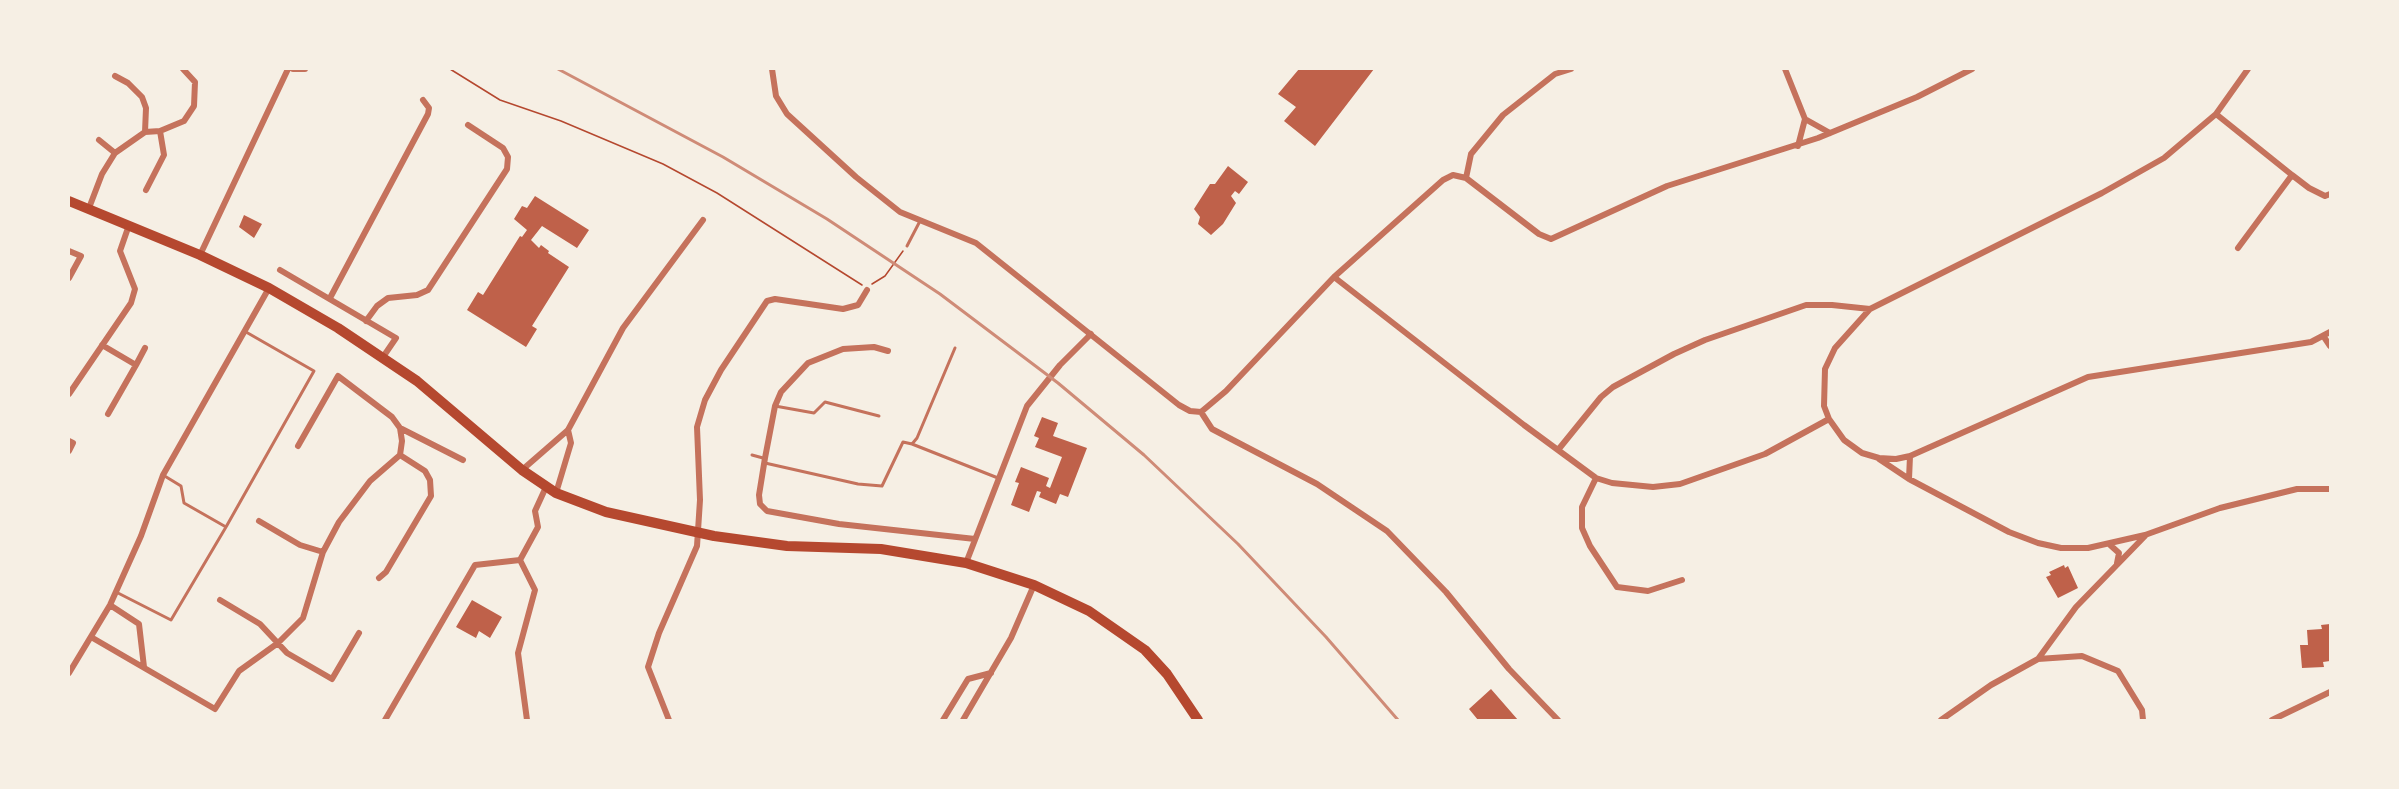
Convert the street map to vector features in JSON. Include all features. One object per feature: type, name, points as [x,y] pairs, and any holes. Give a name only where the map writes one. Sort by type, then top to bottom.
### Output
[{"type":"highway","points":[[69,201],[129,224],[269,288],[383,357],[452,408],[522,470],[556,493],[606,512],[699,533],[787,546],[881,549],[966,563],[1034,585],[1089,611],[1145,650],[1167,674],[1198,720]]},
{"type":"street","points":[[89,208],[102,174],[115,153],[145,132],[160,131],[184,121],[194,106],[195,82],[183,69]]},
{"type":"street","points":[[200,255],[288,69]]},
{"type":"street","points":[[293,69],[304,69]]},
{"type":"street","points":[[772,69],[776,96],[787,114],[891,205],[920,220],[976,243],[1179,405],[1190,411],[1201,412],[1226,392],[1334,277],[1443,180],[1453,175],[1466,178],[1539,234],[1551,239],[1667,186],[1798,146],[1917,97],[1972,69]]},
{"type":"street","points":[[1548,69],[1555,74]]},
{"type":"street","points":[[1466,178],[1471,154],[1503,115],[1555,74],[1571,69]]},
{"type":"street","points":[[1785,69],[1804,119],[1798,146]]},
{"type":"street","points":[[2248,69],[2216,114],[2164,158],[2102,193],[1870,309],[1835,348],[1825,369],[1824,406],[1829,419],[1844,440],[1862,453],[1879,458],[1896,459],[1910,456],[2088,377],[2311,342],[2330,332]]},
{"type":"street","points":[[114,76],[128,83],[142,97],[146,108],[145,132]]},
{"type":"street","points":[[330,298],[428,114],[429,108],[423,100]]},
{"type":"street","points":[[2216,114],[2309,188],[2325,196],[2330,194]]},
{"type":"street","points":[[1804,119],[1830,133]]},
{"type":"street","points":[[366,321],[377,306],[388,298],[417,295],[429,290],[507,169],[508,157],[503,148],[468,125]]},
{"type":"street","points":[[146,190],[164,155],[160,131]]},
{"type":"street","points":[[99,140],[115,153]]},
{"type":"street","points":[[2238,248],[2292,175]]},
{"type":"street","points":[[522,470],[568,430],[623,328],[703,220]]},
{"type":"street","points":[[69,394],[131,303],[135,289],[120,251],[129,224]]},
{"type":"street","points":[[69,251],[81,256],[69,278]]},
{"type":"street","points":[[280,270],[396,338],[383,357]]},
{"type":"street","points":[[1334,277],[1596,478],[1628,486],[1680,484],[1765,454],[1829,419]]},
{"type":"street","points":[[69,673],[110,605],[141,536],[163,475],[269,288]]},
{"type":"street","points":[[669,720],[648,667],[659,633],[697,546],[699,416],[721,370],[764,304],[775,299],[843,309],[858,305],[867,290]]},
{"type":"street","points":[[1558,450],[1607,392],[1674,354],[1726,332],[1806,305],[1870,309]]},
{"type":"street","points":[[966,563],[1027,406],[1060,365],[1093,335]]},
{"type":"street","points":[[2324,337],[2330,346]]},
{"type":"street","points":[[102,345],[136,365]]},
{"type":"street","points":[[888,351],[874,347],[843,349],[808,363],[781,392],[775,406],[759,495],[760,504],[767,511],[884,531],[975,539]]},
{"type":"street","points":[[108,414],[145,348]]},
{"type":"street","points":[[298,446],[338,376],[392,417],[400,428],[463,460]]},
{"type":"street","points":[[1201,412],[1212,429],[1317,484],[1387,531],[1446,591],[1509,669],[1558,720]]},
{"type":"street","points":[[91,637],[215,709],[239,671],[278,643],[303,618],[323,552],[355,497],[400,455],[400,428]]},
{"type":"street","points":[[556,493],[571,443],[568,430]]},
{"type":"street","points":[[69,441],[73,443],[69,450]]},
{"type":"street","points":[[379,578],[386,572],[431,496],[430,480],[425,471],[400,455]]},
{"type":"street","points":[[1909,479],[1910,456]]},
{"type":"street","points":[[1879,458],[1909,479],[2009,532],[2038,543],[2088,548],[2145,535],[2220,508],[2297,489],[2330,489]]},
{"type":"street","points":[[1596,478],[1582,507],[1582,528],[1590,546],[1617,587],[1648,591],[1682,580]]},
{"type":"street","points":[[520,560],[538,527],[534,511],[546,486]]},
{"type":"street","points":[[259,521],[300,545],[323,552]]},
{"type":"street","points":[[2038,659],[2076,607],[2145,535]]},
{"type":"street","points":[[2109,544],[2119,553],[2117,564]]},
{"type":"street","points":[[385,720],[475,565],[520,560]]},
{"type":"street","points":[[520,560],[535,590],[518,653],[527,720]]},
{"type":"street","points":[[963,720],[1011,638],[1034,585]]},
{"type":"street","points":[[220,600],[260,624],[286,653],[332,679],[359,633]]},
{"type":"street","points":[[110,605],[140,624],[144,667]]},
{"type":"street","points":[[1941,720],[1990,685],[2038,659],[2082,656],[2118,672],[2142,710],[2144,720]]},
{"type":"street","points":[[69,657],[76,661]]},
{"type":"street","points":[[943,720],[968,679],[991,673]]},
{"type":"street","points":[[2272,720],[2330,692]]},
{"type":"lane","points":[[907,246],[920,220]]},
{"type":"lane","points":[[116,592],[171,620],[314,371],[244,332]]},
{"type":"lane","points":[[912,444],[917,438],[955,348]]},
{"type":"lane","points":[[775,406],[814,413],[825,402],[879,416]]},
{"type":"lane","points":[[752,455],[765,461],[858,484],[882,486],[903,442],[999,479]]},
{"type":"lane","points":[[163,475],[181,486],[184,503],[226,527]]},
{"type":"path","points":[[450,69],[500,100],[561,121],[672,168],[717,193],[863,285],[876,284],[885,276],[907,246]]},
{"type":"building","points":[[1299,69],[1374,69],[1315,146],[1284,121],[1296,107],[1278,94]]},
{"type":"building","points":[[1228,166],[1248,182],[1239,194],[1235,191],[1231,196],[1236,203],[1223,224],[1211,235],[1198,224],[1200,217],[1194,209],[1210,184],[1215,184]]},
{"type":"building","points":[[535,196],[589,230],[577,248],[542,226],[531,240],[539,248],[541,245],[549,251],[548,253],[569,267],[532,326],[537,329],[526,347],[467,310],[478,292],[483,295],[520,236],[522,237],[527,230],[514,219],[522,206],[527,208]]},
{"type":"building","points":[[244,215],[262,224],[254,238],[239,227]]},
{"type":"building","points":[[1042,417],[1058,423],[1053,436],[1087,448],[1068,497],[1060,494],[1056,504],[1039,497],[1041,492],[1037,491],[1029,512],[1011,505],[1019,483],[1015,482],[1021,467],[1049,478],[1046,486],[1050,488],[1062,457],[1035,447],[1039,438],[1034,436]]},
{"type":"building","points":[[2064,565],[2065,568],[2068,566],[2078,588],[2058,598],[2046,577],[2051,575],[2049,572]]},
{"type":"building","points":[[472,600],[502,617],[490,638],[479,631],[476,638],[456,627]]},
{"type":"building","points":[[2330,624],[2330,661],[2323,662],[2324,667],[2302,668],[2300,645],[2308,645],[2307,630],[2322,629],[2321,625]]},
{"type":"building","points":[[1491,689],[1518,720],[1478,720],[1469,709]]},
{"type":"railway","points":[[558,69],[723,157],[827,219],[940,294],[1058,383],[1144,455],[1238,544],[1326,637],[1398,720]]}]
